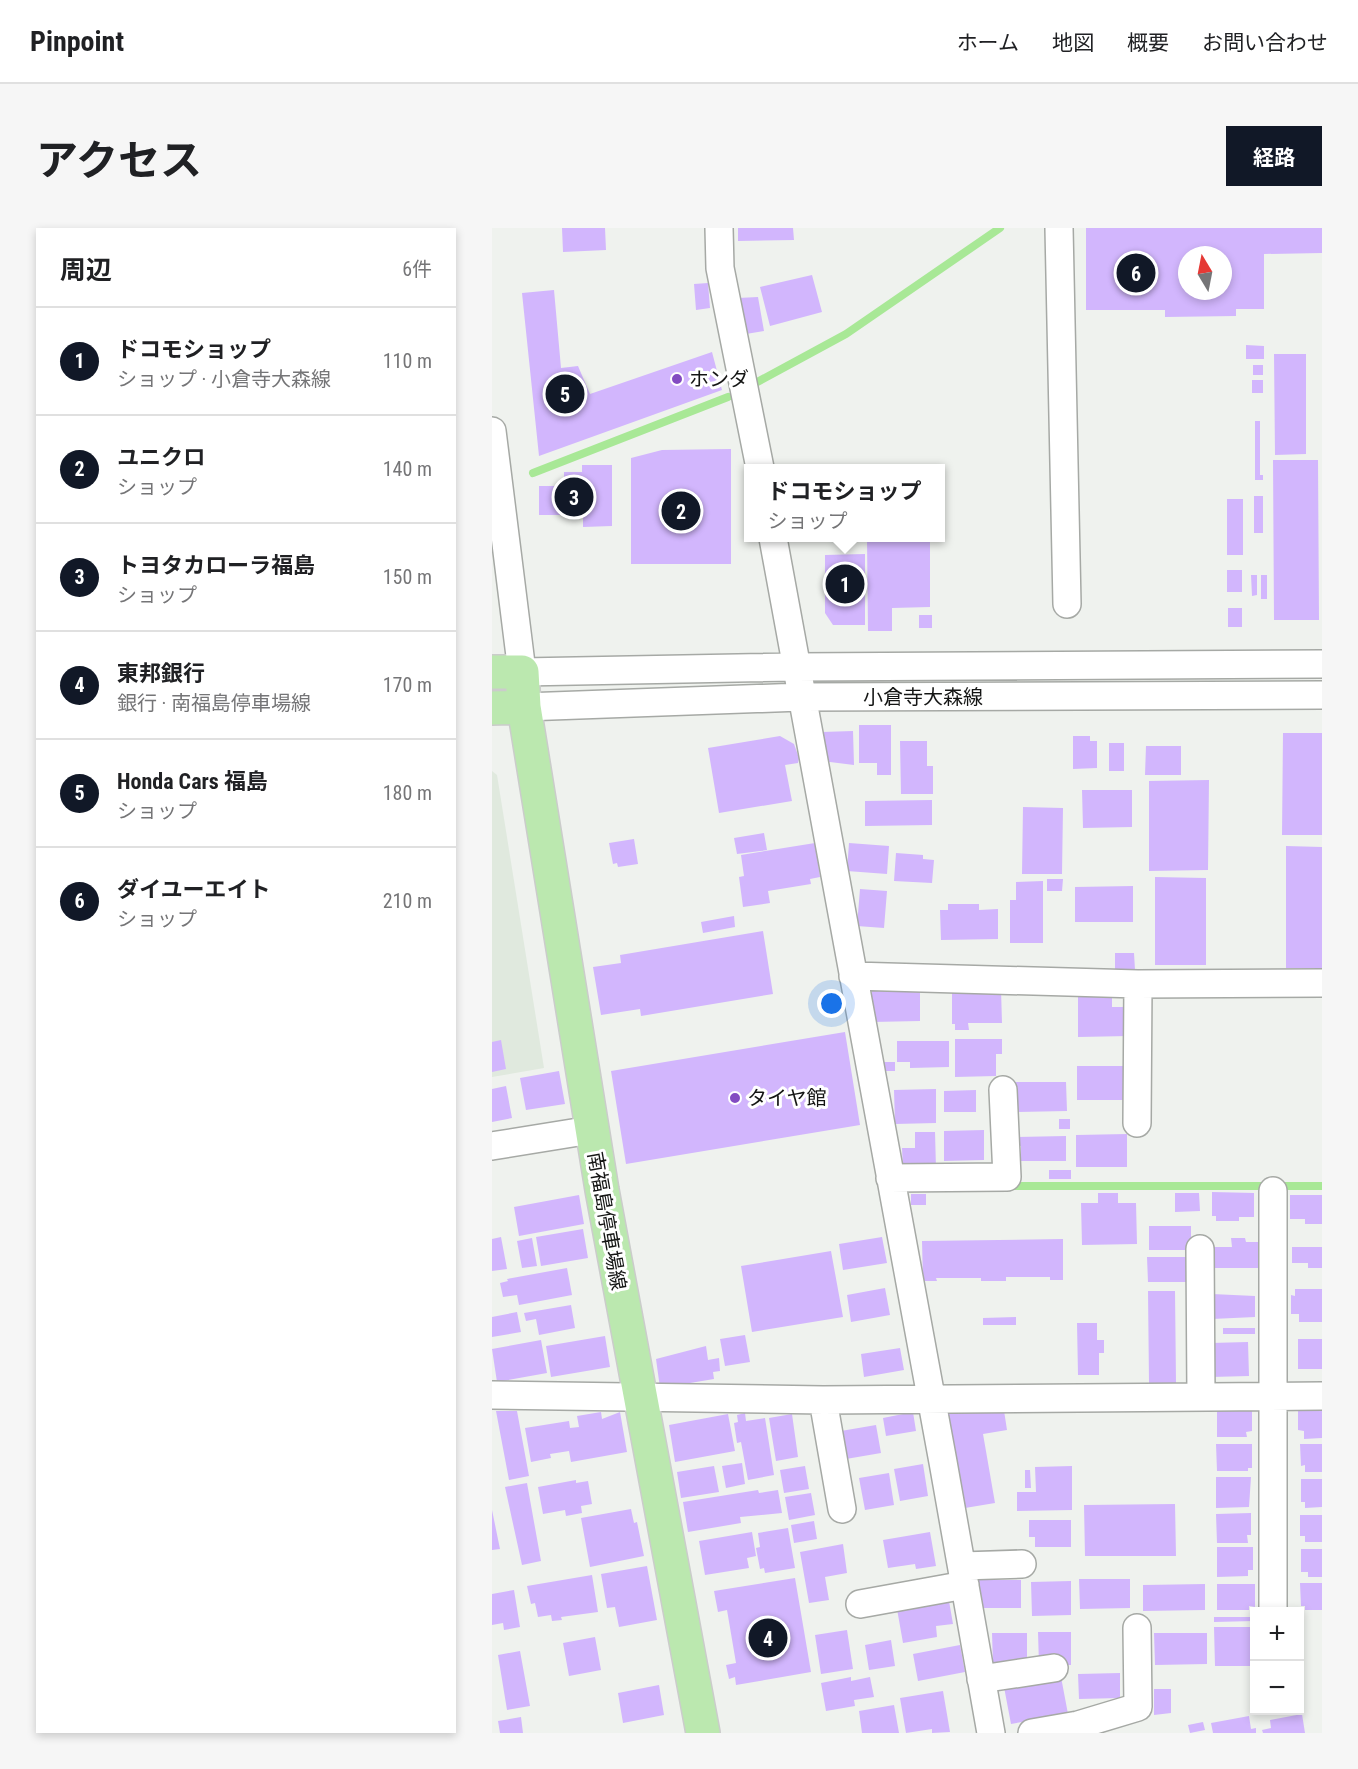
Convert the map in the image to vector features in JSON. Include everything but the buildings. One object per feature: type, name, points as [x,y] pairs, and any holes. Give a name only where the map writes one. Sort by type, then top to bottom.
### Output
[{"type":"main road","name":"南福島停車場線","points":[[507,672],[508,707],[591,1130],[703,1733]]},
{"type":"street","points":[[719,228],[720,268],[759,464]]},
{"type":"street","points":[[1059,228],[1067,604]]},
{"type":"street","points":[[492,431],[507,672],[796,667],[1322,664]]},
{"type":"street","points":[[774,542],[991,1733]]},
{"type":"street","name":"小倉寺大森線","points":[[508,707],[801,697],[1322,695]]},
{"type":"street","points":[[853,976],[1138,984],[1322,983]]},
{"type":"street","points":[[1137,1124],[1138,984]]},
{"type":"street","points":[[890,1178],[1007,1177],[1002,1090]]},
{"type":"street","points":[[492,1146],[591,1130]]},
{"type":"street","points":[[1273,1191],[1273,1607]]},
{"type":"street","points":[[1200,1249],[1201,1396]]},
{"type":"street","points":[[492,1395],[640,1400],[1322,1396]]},
{"type":"street","points":[[823,1400],[842,1509]]},
{"type":"street","points":[[860,1604],[963,1576],[1022,1564]]},
{"type":"street","points":[[1032,1733],[1078,1725],[1138,1707],[1137,1628]]},
{"type":"street","points":[[981,1679],[1054,1668]]},
{"type":"shaded area","points":[[492,771],[497,775],[544,1068],[492,1077]]},
{"type":"waterway","points":[[748,387],[846,334],[1000,228]]},
{"type":"waterway","points":[[533,473],[728,397]]},
{"type":"waterway","points":[[1008,1186],[1322,1186]]},
{"type":"place","name":"ダイユーエイト","points":[[1136,273]]},
{"type":"place","name":"ホンダ","points":[[677,379]]},
{"type":"place","name":"Honda Cars 福島","points":[[565,394]]},
{"type":"place","name":"トヨタカローラ福島","points":[[574,497]]},
{"type":"place","name":"ユニクロ","points":[[681,511]]},
{"type":"place","name":"ドコモショップ","points":[[845,584]]},
{"type":"place","name":"タイヤ館","points":[[735,1098]]},
{"type":"place","name":"東邦銀行","points":[[768,1638]]}]
